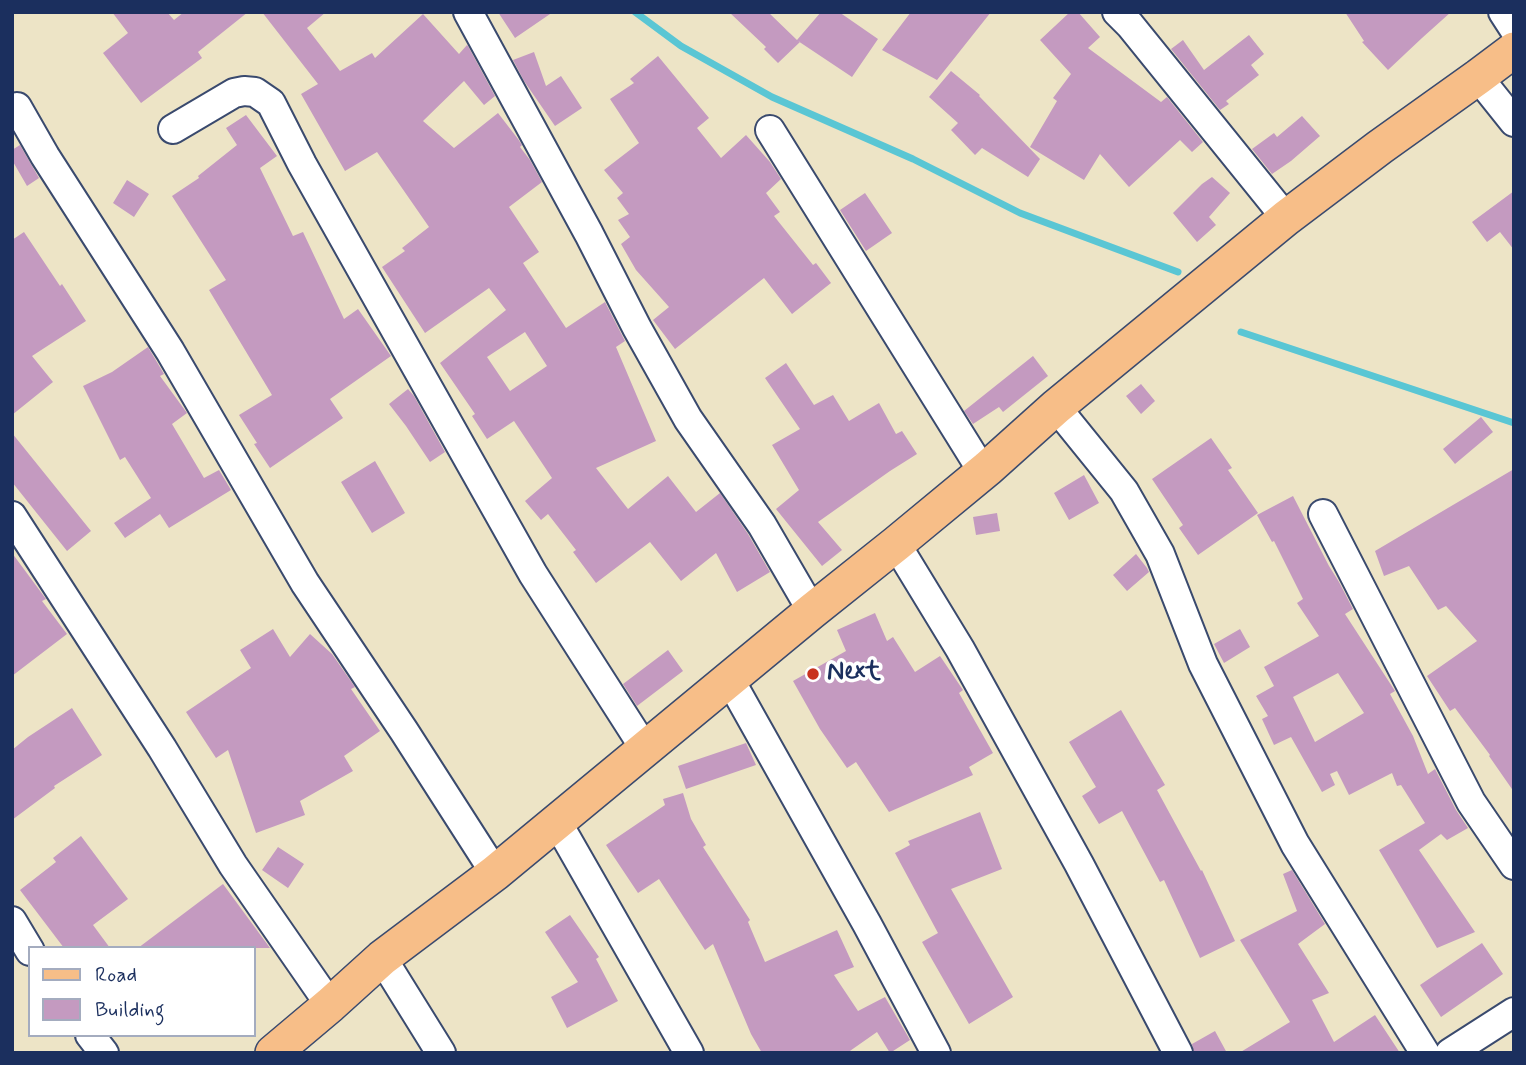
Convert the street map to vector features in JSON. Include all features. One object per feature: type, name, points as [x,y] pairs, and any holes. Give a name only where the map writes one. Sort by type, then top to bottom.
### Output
[{"type":"main road","points":[[273,1053],[382,958],[495,873],[896,544],[1056,407],[1286,218],[1514,50]]},
{"type":"street","points":[[468,12],[688,419],[762,525],[812,611]]},
{"type":"street","points":[[1118,12],[1286,218]]},
{"type":"street","points":[[1503,12],[1514,29]]},
{"type":"street","points":[[1478,78],[1514,122]]},
{"type":"street","points":[[173,129],[234,93],[255,92],[271,103],[302,164],[533,574],[645,749]]},
{"type":"street","points":[[17,107],[45,156],[170,351],[305,583],[495,873]]},
{"type":"street","points":[[770,131],[982,472]]},
{"type":"street","points":[[1056,407],[1124,491],[1160,554],[1203,664],[1295,844],[1426,1053]]},
{"type":"street","points":[[1323,514],[1471,802],[1511,853]]},
{"type":"street","points":[[12,516],[162,748],[233,865],[330,1006]]},
{"type":"street","points":[[896,544],[967,661],[1079,864],[1178,1053]]},
{"type":"street","points":[[730,680],[936,1053]]},
{"type":"street","points":[[557,822],[689,1053]]},
{"type":"street","points":[[12,921],[28,948]]},
{"type":"street","points":[[382,958],[441,1053]]},
{"type":"street","points":[[1450,1053],[1514,1012]]},
{"type":"street","points":[[92,1037],[104,1053]]},
{"type":"building","points":[[112,12],[167,12],[174,20],[184,12],[248,12],[198,52],[202,58],[141,103],[103,53],[128,33]]},
{"type":"building","points":[[262,12],[326,12],[307,28],[340,71],[372,53],[375,58],[423,14],[459,54],[468,46],[495,96],[484,105],[464,81],[423,121],[454,148],[498,113],[518,139],[522,145],[520,147],[542,182],[509,207],[539,252],[523,263],[566,328],[605,302],[625,341],[616,347],[656,441],[596,468],[628,509],[668,476],[696,512],[720,493],[770,572],[737,592],[716,553],[681,581],[650,542],[596,583],[573,552],[576,550],[548,514],[541,520],[525,501],[552,478],[514,421],[487,439],[472,416],[475,414],[440,363],[506,310],[489,288],[425,333],[382,267],[405,251],[402,248],[429,227],[377,152],[345,171],[301,94],[318,84]],"holes":[[[525,332],[547,366],[510,391],[487,357]]]},
{"type":"building","points":[[498,12],[553,12],[515,38]]},
{"type":"building","points":[[729,12],[768,12],[797,40],[821,12],[839,12],[878,39],[852,77],[800,42],[778,63],[764,49],[766,47]]},
{"type":"building","points":[[911,12],[991,12],[937,80],[882,50]]},
{"type":"building","points":[[1070,12],[1078,12],[1100,37],[1088,48],[1161,102],[1167,97],[1203,142],[1192,152],[1180,140],[1129,187],[1100,154],[1084,180],[1030,147],[1057,101],[1053,98],[1071,74],[1040,40]]},
{"type":"building","points":[[1345,12],[1451,12],[1388,70],[1362,42],[1364,41]]},
{"type":"building","points":[[1249,35],[1264,54],[1251,65],[1259,75],[1226,101],[1229,104],[1220,110],[1171,49],[1183,40],[1204,70]]},
{"type":"building","points":[[534,52],[546,86],[561,76],[582,108],[555,126],[513,60]]},
{"type":"building","points":[[658,56],[709,118],[697,128],[721,158],[746,135],[770,162],[781,179],[766,193],[780,212],[774,216],[831,283],[792,314],[764,278],[675,349],[653,320],[669,307],[636,270],[621,244],[630,237],[618,220],[629,214],[617,198],[623,193],[604,170],[639,143],[610,99],[634,83],[630,79]]},
{"type":"building","points":[[951,71],[980,95],[1040,159],[1028,177],[982,148],[975,155],[951,130],[958,123],[929,97]]},
{"type":"building","points":[[246,115],[277,156],[260,168],[293,236],[303,232],[344,319],[358,309],[391,356],[330,399],[343,418],[270,468],[239,415],[272,395],[209,290],[226,280],[172,196],[199,178],[198,176],[237,145],[226,128]]},
{"type":"building","points":[[1302,116],[1320,136],[1272,174],[1252,149],[1274,133],[1277,137]]},
{"type":"building","points":[[20,145],[39,178],[27,186],[12,160],[12,150]]},
{"type":"building","points":[[1212,177],[1230,193],[1209,217],[1216,225],[1197,242],[1173,213]]},
{"type":"building","points":[[127,180],[149,194],[134,217],[113,203]]},
{"type":"building","points":[[1514,191],[1514,250],[1500,232],[1487,242],[1472,222]]},
{"type":"building","points":[[865,193],[892,233],[866,251],[840,210]]},
{"type":"building","points":[[24,232],[86,321],[32,356],[53,382],[12,415],[12,240]]},
{"type":"building","points":[[148,347],[164,374],[160,376],[187,413],[172,424],[204,478],[219,470],[231,490],[169,528],[160,514],[125,538],[114,523],[151,498],[125,457],[120,460],[83,386],[112,372]]},
{"type":"building","points":[[1033,356],[1048,376],[1003,412],[999,407],[973,424],[964,411]]},
{"type":"building","points":[[786,363],[814,405],[833,395],[849,421],[879,403],[896,434],[902,431],[917,454],[818,522],[842,550],[822,566],[776,509],[799,490],[772,445],[800,429],[765,378]]},
{"type":"building","points":[[1141,384],[1155,401],[1141,414],[1126,396]]},
{"type":"building","points":[[408,389],[445,452],[430,462],[389,404]]},
{"type":"building","points":[[1481,417],[1493,432],[1455,464],[1443,449]]},
{"type":"building","points":[[12,433],[91,531],[67,551],[12,482]]},
{"type":"building","points":[[1211,438],[1232,468],[1228,470],[1258,513],[1198,555],[1179,528],[1183,525],[1152,479]]},
{"type":"building","points":[[375,461],[405,513],[372,533],[341,482]]},
{"type":"building","points":[[1514,469],[1514,792],[1455,708],[1450,711],[1427,676],[1477,641],[1446,606],[1438,610],[1409,566],[1384,576],[1375,551]]},
{"type":"building","points":[[1084,475],[1099,503],[1069,520],[1054,493]]},
{"type":"building","points":[[1293,496],[1353,609],[1345,614],[1395,691],[1390,694],[1413,736],[1428,774],[1435,769],[1468,828],[1447,840],[1441,834],[1419,850],[1475,932],[1437,948],[1379,850],[1425,823],[1401,785],[1397,786],[1392,773],[1349,795],[1337,771],[1330,774],[1335,785],[1322,792],[1291,737],[1274,745],[1262,719],[1268,716],[1256,696],[1274,686],[1264,667],[1319,636],[1297,603],[1303,599],[1274,541],[1272,542],[1257,515]],"holes":[[[1338,673],[1364,713],[1315,742],[1293,697]]]},
{"type":"building","points":[[997,513],[1000,531],[976,535],[973,517]]},
{"type":"building","points":[[12,553],[46,599],[42,601],[67,634],[12,676]]},
{"type":"building","points":[[1136,554],[1149,572],[1127,591],[1113,575]]},
{"type":"building","points":[[875,613],[887,641],[893,637],[915,672],[940,656],[963,690],[959,693],[993,753],[969,767],[973,775],[889,812],[856,762],[847,768],[820,729],[793,681],[846,651],[837,630]]},
{"type":"building","points":[[273,629],[290,657],[310,634],[332,654],[355,687],[351,689],[380,731],[344,756],[353,771],[300,801],[305,815],[256,833],[228,750],[216,758],[186,712],[251,668],[240,650]]},
{"type":"building","points":[[1240,629],[1250,647],[1224,663],[1214,644]]},
{"type":"building","points":[[668,650],[683,671],[637,706],[623,684]]},
{"type":"building","points":[[72,708],[102,755],[54,786],[55,788],[12,820],[12,750]]},
{"type":"building","points":[[1121,710],[1165,785],[1157,790],[1202,870],[1235,941],[1200,958],[1164,880],[1160,882],[1122,811],[1099,824],[1082,796],[1096,787],[1069,742]]},
{"type":"building","points":[[746,743],[756,765],[686,789],[678,766]]},
{"type":"building","points":[[683,793],[691,819],[706,845],[703,847],[750,920],[748,922],[765,962],[837,930],[854,967],[834,975],[858,1011],[885,997],[910,1040],[890,1053],[877,1032],[847,1053],[762,1053],[751,1034],[713,944],[705,950],[659,879],[638,893],[606,845],[665,805],[663,799]]},
{"type":"building","points":[[980,812],[1002,869],[951,889],[1013,997],[969,1024],[922,942],[938,933],[895,853],[910,845],[908,841]]},
{"type":"building","points":[[81,836],[128,899],[93,925],[109,946],[62,946],[20,890],[56,862],[53,858]]},
{"type":"building","points":[[278,847],[304,864],[288,888],[262,870]]},
{"type":"building","points":[[1292,870],[1325,924],[1298,944],[1329,993],[1312,1000],[1334,1042],[1375,1015],[1400,1053],[1239,1053],[1290,1022],[1240,940],[1297,911],[1283,874]]},
{"type":"building","points":[[223,884],[270,948],[256,946],[141,946]]},
{"type":"building","points":[[570,915],[599,957],[596,959],[618,1001],[567,1028],[551,997],[578,982],[545,932]]},
{"type":"building","points":[[1482,943],[1503,974],[1441,1017],[1420,985]]},
{"type":"building","points":[[1215,1031],[1227,1053],[1194,1053],[1192,1044]]},
{"type":"waterway","points":[[635,12],[681,46],[772,97],[913,159],[1020,213],[1178,272]]},
{"type":"waterway","points":[[1241,332],[1514,423]]},
{"type":"place","name":"Next","points":[[813,674]]}]
